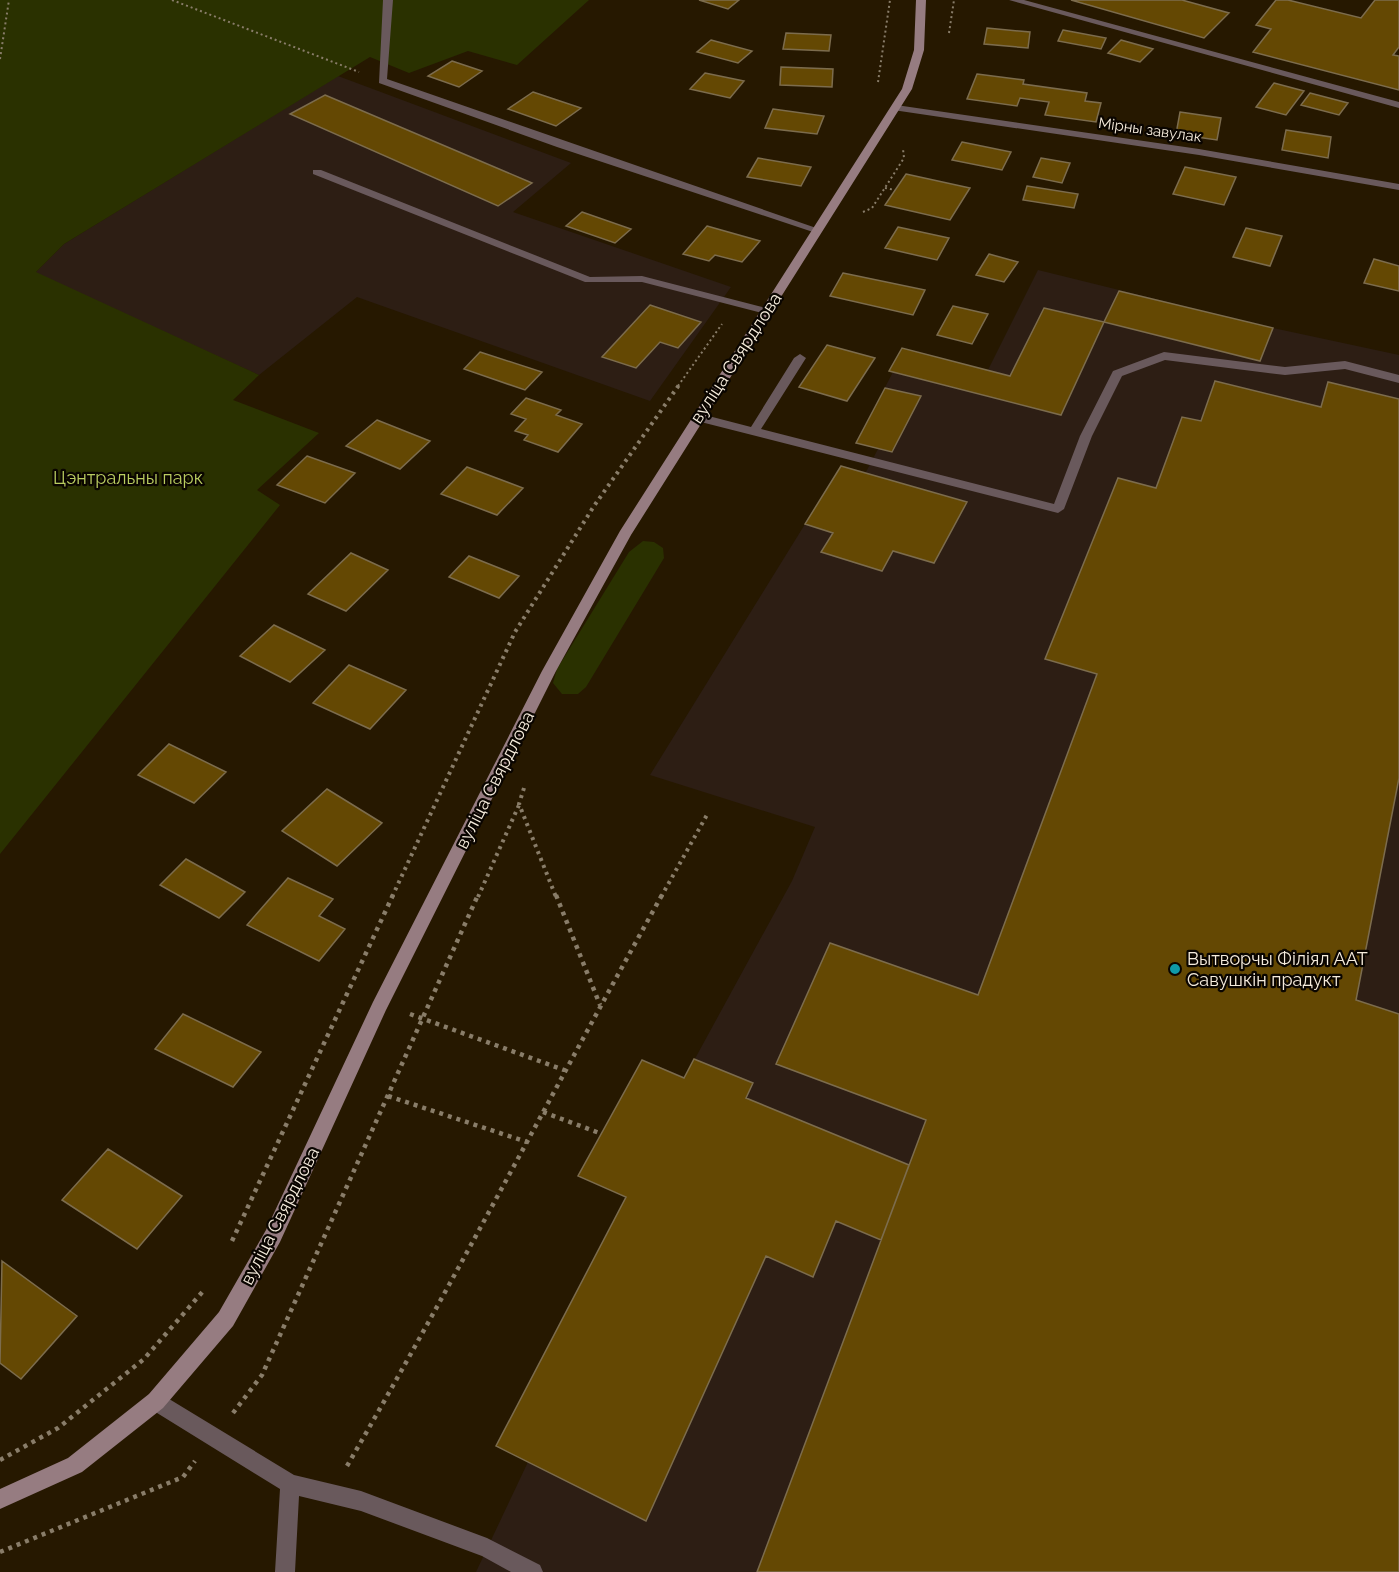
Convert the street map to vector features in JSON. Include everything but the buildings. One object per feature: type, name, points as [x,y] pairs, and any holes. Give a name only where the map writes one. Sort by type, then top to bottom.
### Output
[{"type":"main road","name":"вуліца Свярдлова","points":[[0,1499],[75,1465],[156,1401],[226,1319],[273,1236],[379,1007],[549,670],[625,534],[907,88],[919,50],[921,0]]},
{"type":"street","points":[[388,0],[381,81],[561,145],[818,230]]},
{"type":"street","points":[[1014,0],[1399,105]]},
{"type":"street","name":"Мірны завулак","points":[[896,108],[1198,152],[1399,188]]},
{"type":"street","points":[[317,172],[589,280],[642,279],[766,310]]},
{"type":"street","points":[[698,417],[1058,509],[1086,436],[1117,374],[1164,356],[1285,371],[1344,365],[1399,379]]},
{"type":"street","points":[[755,430],[800,358]]},
{"type":"street","points":[[156,1401],[213,1439],[290,1484],[361,1501],[487,1548],[533,1572]]},
{"type":"street","points":[[285,1572],[290,1484]]},
{"type":"path","points":[[0,59],[9,0]]},
{"type":"path","points":[[172,0],[381,81]]},
{"type":"path","points":[[948,38],[954,0]]},
{"type":"path","points":[[859,213],[872,208],[904,159],[901,151],[927,113]]},
{"type":"path","points":[[885,188],[895,190]]},
{"type":"path","points":[[526,783],[519,804],[600,1005]]},
{"type":"path","points":[[330,1494],[423,1335],[528,1142],[564,1070],[708,813]]},
{"type":"path","points":[[344,997],[423,1017],[564,1070]]},
{"type":"path","points":[[388,1096],[528,1142]]},
{"type":"path","points":[[543,1112],[602,1134]]},
{"type":"shaded area","points":[[338,76],[571,163],[513,212],[731,287],[650,401],[357,297],[259,375],[35,273],[64,244]]},
{"type":"shaded area","name":"Вытворчы Філіял ААТ Савушкін прадукт","points":[[1038,270],[1273,328],[1399,355],[1399,1572],[476,1572],[528,1462],[496,1446],[626,1197],[578,1176],[642,1060],[685,1077],[792,881],[815,827],[650,775],[841,466],[866,472],[878,449],[856,443],[893,372],[902,348],[988,370]]},
{"type":"green space","name":"Цэнтральны парк","points":[[0,0],[589,0],[517,65],[468,51],[409,73],[370,57],[64,244],[36,272],[259,375],[233,400],[319,433],[257,490],[280,505],[0,854]]},
{"type":"green space","points":[[643,541],[654,542],[663,548],[664,558],[586,687],[578,694],[562,694],[553,683],[557,669],[629,552]]},
{"type":"place","name":"Вытворчы Філіял ААТ Савушкін прадукт","points":[[1175,969]]}]
